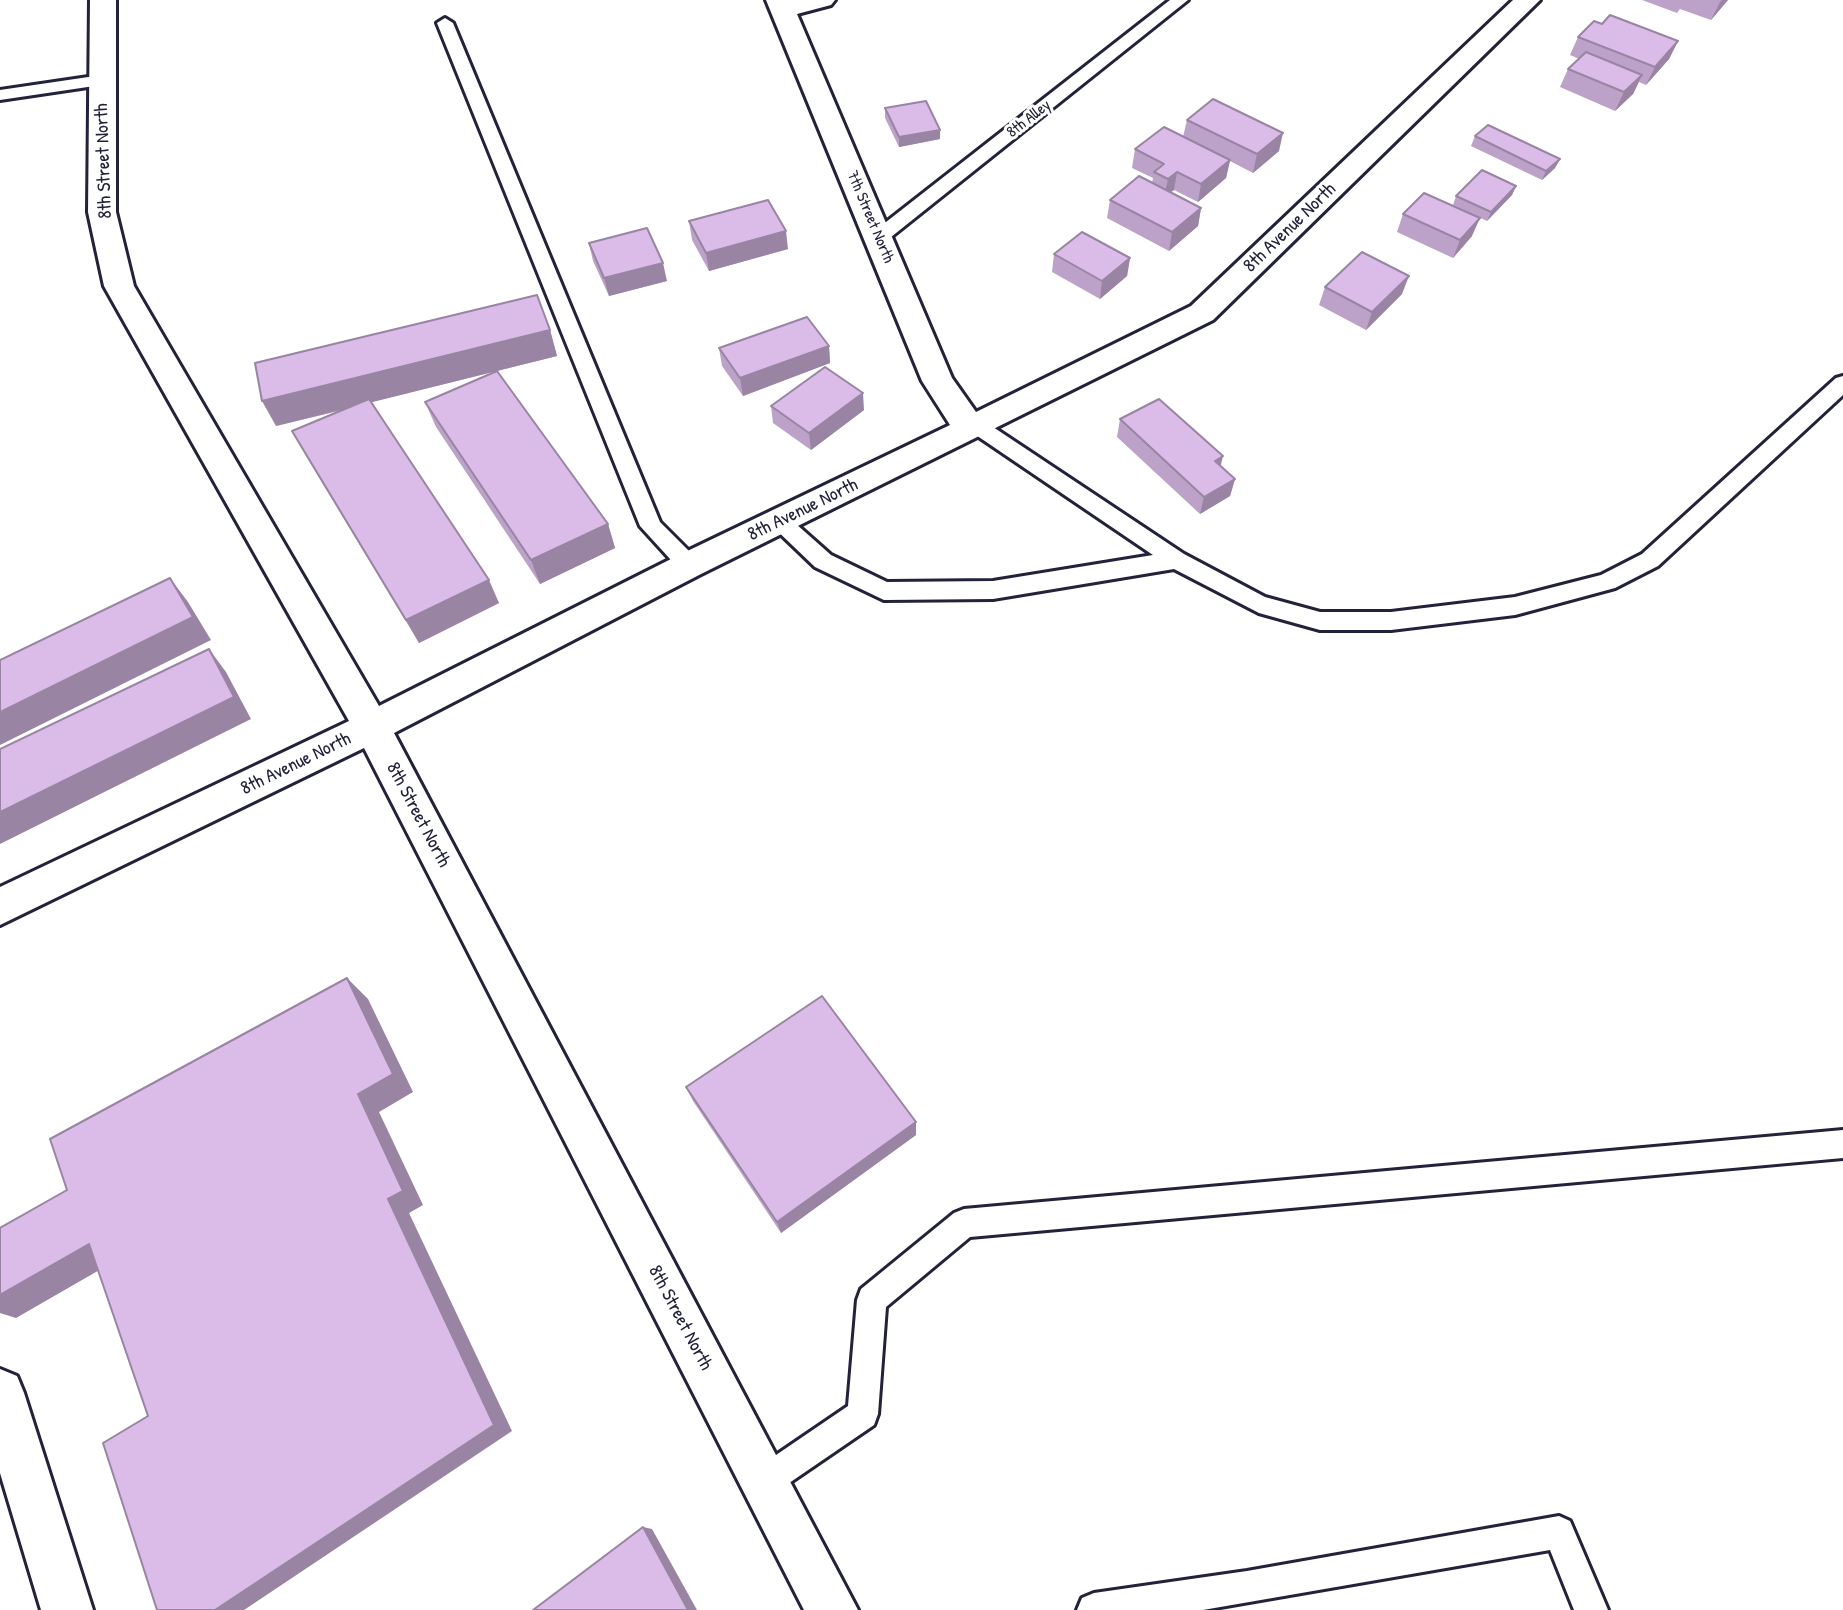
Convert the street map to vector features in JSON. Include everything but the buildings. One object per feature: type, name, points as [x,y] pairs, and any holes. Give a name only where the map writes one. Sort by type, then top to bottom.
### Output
[{"type":"street","name":"8th Street North","points":[[103,0],[102,212],[119,286],[373,727],[832,1610]]},
{"type":"street","points":[[781,5],[822,0]]},
{"type":"street","name":"8th Avenue North","points":[[0,907],[373,727],[688,565],[974,428],[1202,313],[1527,0]]},
{"type":"street","name":"7th Street North","points":[[781,5],[938,381],[974,428]]},
{"type":"street","points":[[4,1420],[67,1610]]},
{"type":"lane","name":"8th Alley","points":[[879,237],[1180,0]]},
{"type":"lane","points":[[445,23],[651,526],[688,565]]},
{"type":"lane","points":[[0,95],[102,80]]},
{"type":"lane","points":[[974,428],[1176,561],[1259,604],[1320,621],[1391,621],[1515,606],[1607,582],[1650,560],[1843,383]]},
{"type":"lane","points":[[779,522],[823,561],[884,591],[993,590],[1176,561]]},
{"type":"lane","points":[[765,1481],[863,1415],[872,1300],[964,1223],[1843,1144]]},
{"type":"lane","points":[[1094,1610],[1250,1598],[1559,1532],[1591,1610]]}]
